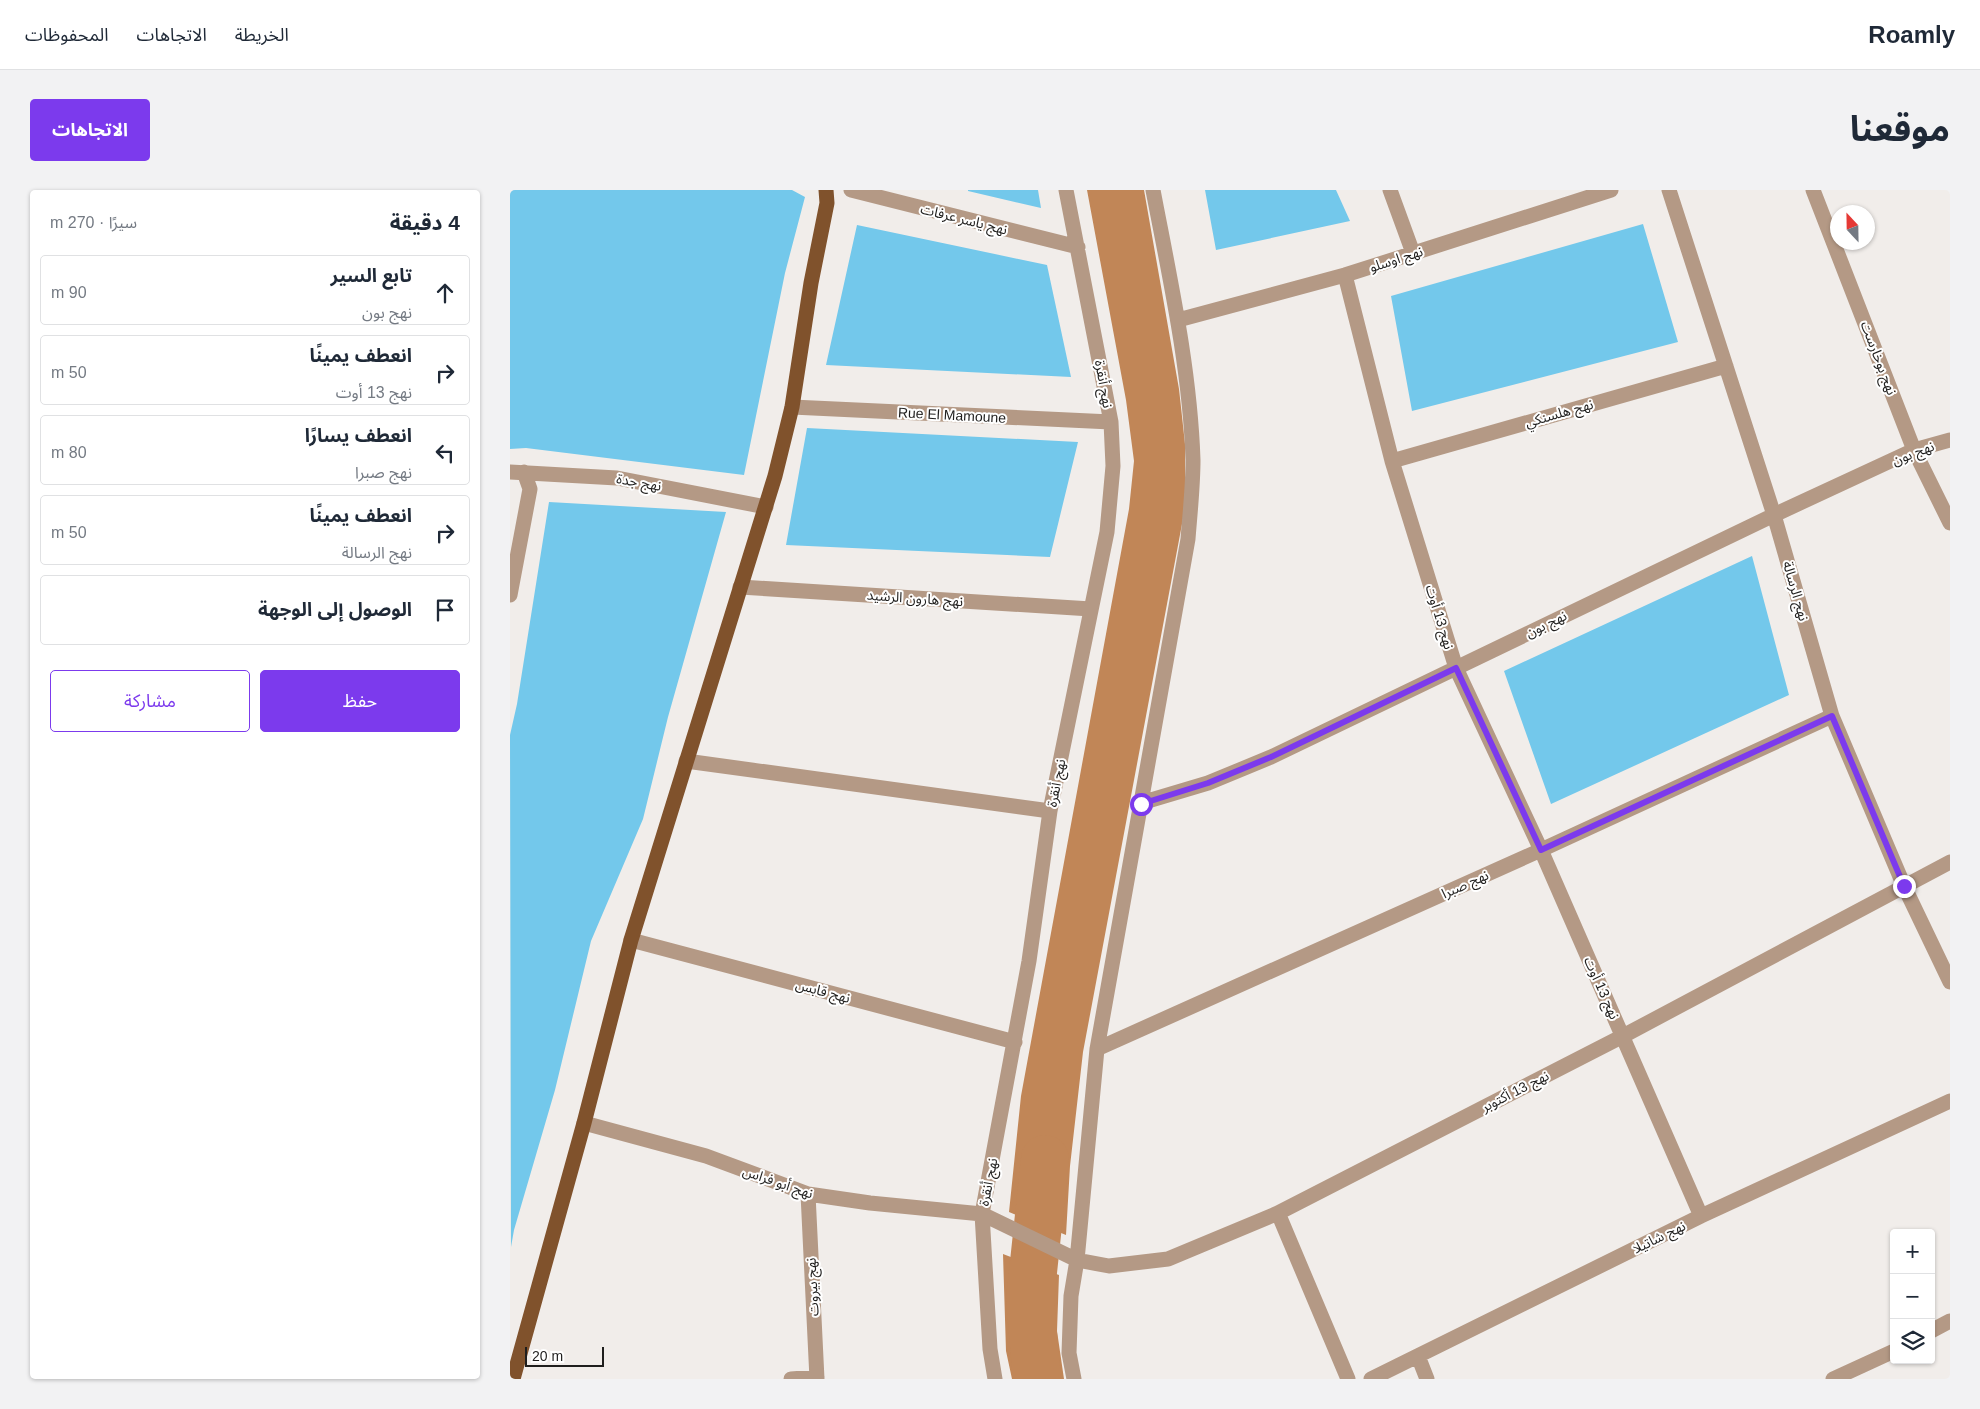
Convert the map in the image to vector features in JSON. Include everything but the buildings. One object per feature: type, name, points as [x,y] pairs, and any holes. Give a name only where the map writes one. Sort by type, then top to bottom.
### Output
[{"type":"main road","points":[[513,1379],[584,1123],[631,940],[766,507],[792,408],[811,283],[826,203],[826,190]]},
{"type":"street","name":"نهج ياسر عرفات","points":[[851,190],[1078,247]]},
{"type":"street","name":"نهج أنقرة","points":[[995,1379],[990,1350],[982,1214],[1029,960],[1050,811],[1107,532],[1113,466],[1111,422],[1066,190]]},
{"type":"street","points":[[1074,1379],[1069,1353],[1070,1257],[1097,1049],[1188,539],[1193,461],[1187,394],[1178,320],[1153,190]]},
{"type":"street","points":[[1390,190],[1413,254]]},
{"type":"street","name":"نهج اوسلو","points":[[1178,320],[1345,275],[1612,190]]},
{"type":"street","name":"نهج الرسالة","points":[[1669,190],[1774,515],[1832,716],[1904,886],[1950,982]]},
{"type":"street","name":"نهج بوخارست","points":[[1814,190],[1914,450],[1950,523]]},
{"type":"street","name":"نهج 13 أوت","points":[[1345,275],[1392,461],[1456,668],[1541,850],[1701,1216]]},
{"type":"street","name":"نهج هلسنكي","points":[[1392,461],[1726,366]]},
{"type":"street","name":"Rue El Mamoune","points":[[792,408],[1111,422]]},
{"type":"street","name":"نهج بون","points":[[1141,804],[1208,783],[1271,757],[1774,515],[1914,450],[1950,440]]},
{"type":"street","points":[[510,596],[530,489],[517,472]]},
{"type":"street","name":"نهج جدة","points":[[517,472],[617,478],[766,507]]},
{"type":"street","name":"نهج هارون الرشيد","points":[[740,587],[1091,610]]},
{"type":"street","name":"نهج صبرا","points":[[1097,1049],[1541,850],[1832,716]]},
{"type":"street","points":[[686,761],[1050,811]]},
{"type":"street","name":"نهج 13 أكتوبر","points":[[1005,1224],[1070,1257],[1109,1266],[1168,1258],[1278,1213],[1623,1036],[1950,862]]},
{"type":"street","name":"نهج قابس","points":[[631,940],[1015,1042]]},
{"type":"street","name":"نهج شاتيلا","points":[[1371,1379],[1701,1216],[1950,1101]]},
{"type":"street","name":"نهج أبو فراس","points":[[584,1123],[706,1156],[808,1194],[870,1203],[982,1214],[1005,1224]]},
{"type":"street","name":"نهج بيروت","points":[[808,1194],[817,1378]]},
{"type":"street","points":[[1278,1213],[1348,1379]]},
{"type":"street","points":[[1935,1329],[1950,1321]]},
{"type":"street","points":[[1833,1379],[1890,1353]]},
{"type":"street","points":[[1418,1356],[1427,1379]]},
{"type":"street","points":[[791,1379],[817,1378]]},
{"type":"shaded area","points":[[1087,190],[1144,190],[1179,389],[1185,444],[1185,508],[1083,1052],[1070,1166],[1066,1235],[1009,1212],[1021,1096],[1129,509],[1134,461],[1126,400]]},
{"type":"shaded area","points":[[1003,1254],[1059,1275],[1057,1331],[1064,1379],[1012,1379],[1006,1351]]},
{"type":"waterway","points":[[1037,1379],[1030,1300],[1045,1159]]},
{"type":"route","points":[[1141,804],[1208,783],[1271,757],[1456,668],[1541,850],[1832,716],[1904,886]]}]
